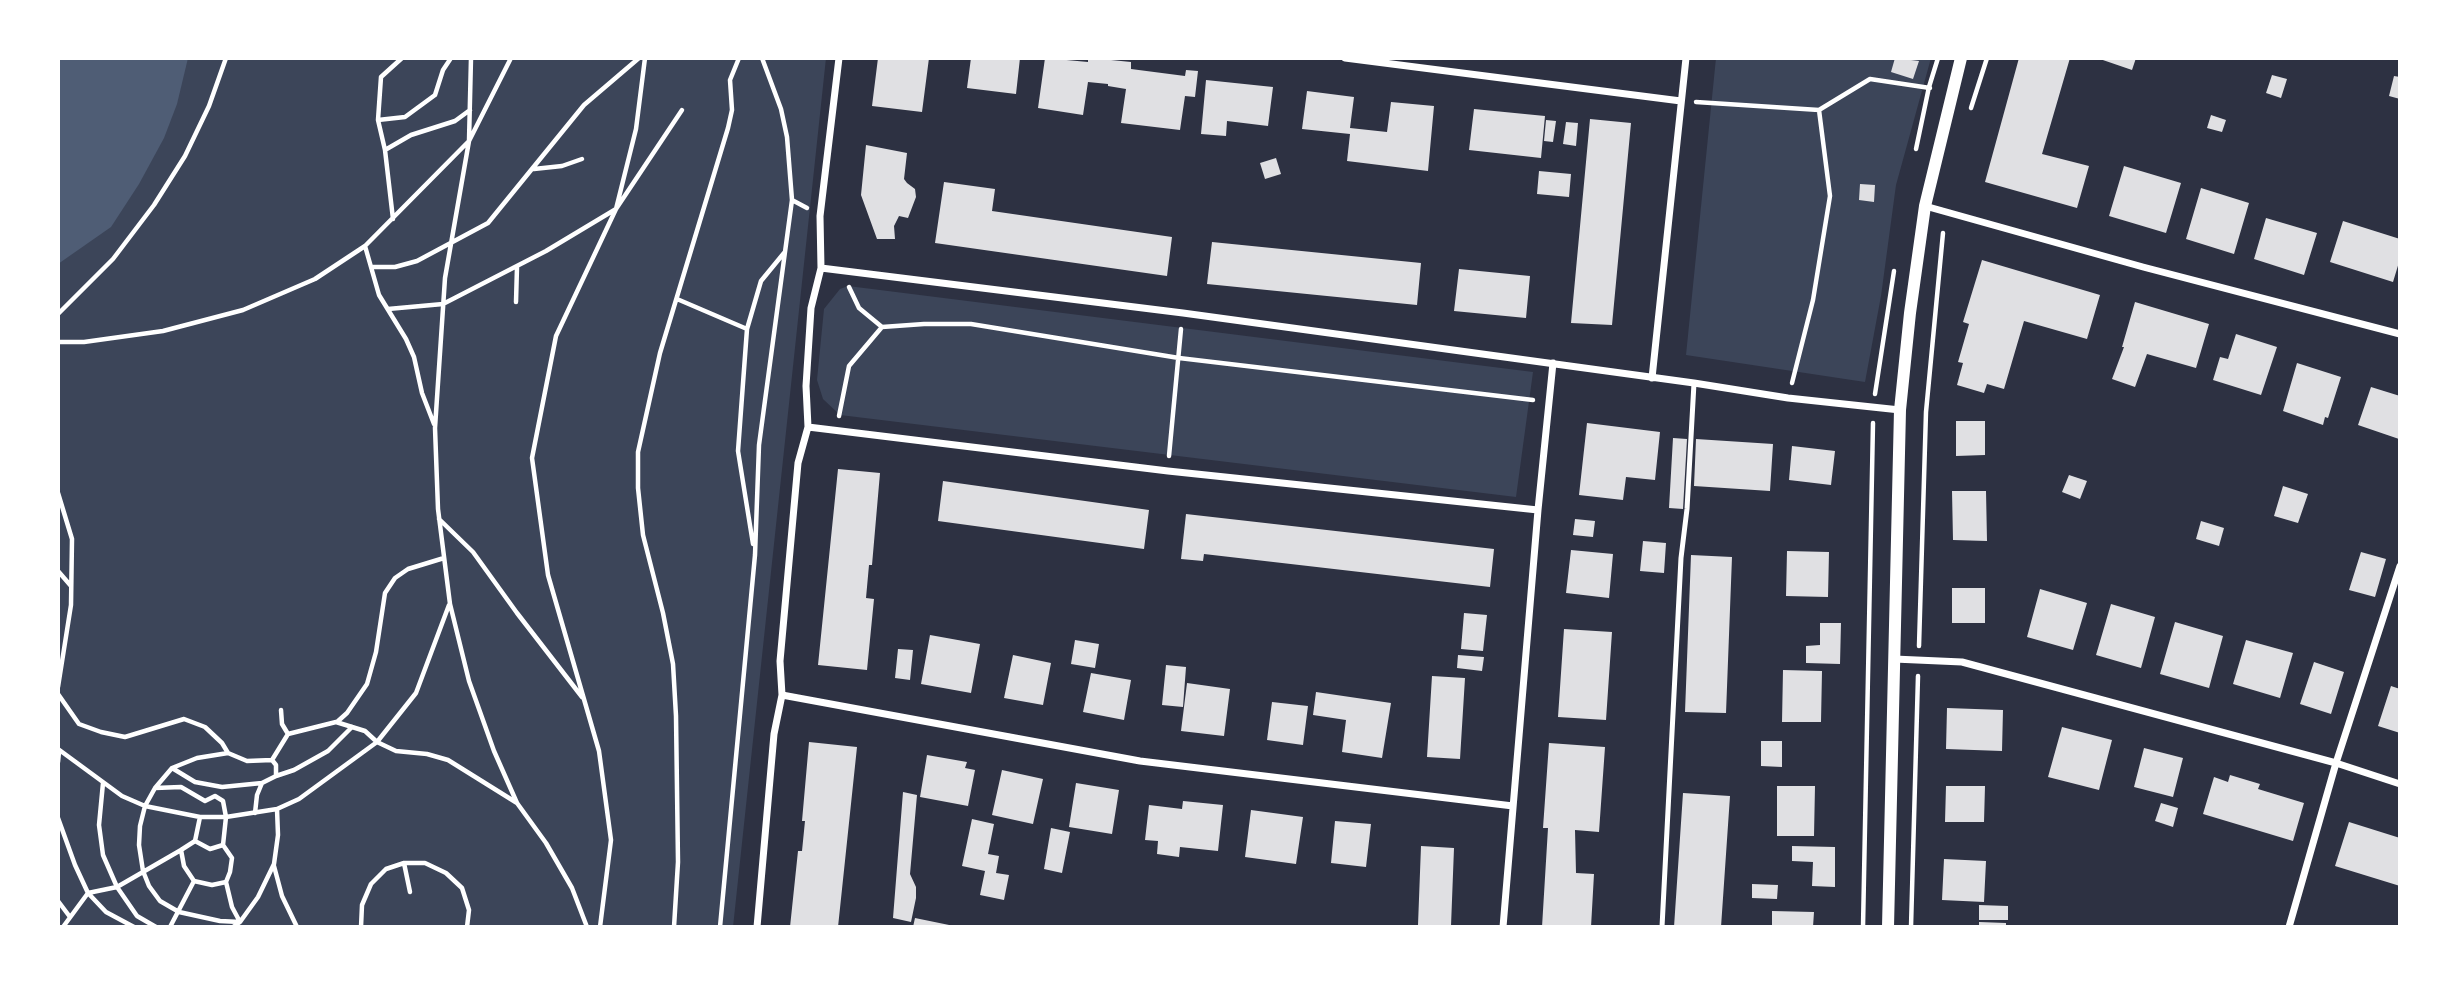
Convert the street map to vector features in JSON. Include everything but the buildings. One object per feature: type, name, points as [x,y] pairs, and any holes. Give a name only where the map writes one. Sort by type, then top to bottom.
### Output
[{"type":"street","points":[[757,927],[774,734],[782,695],[780,661],[798,463],[808,426],[806,386],[811,308],[821,268],[820,216],[839,58]]},
{"type":"street","points":[[1345,58],[1681,101]]},
{"type":"street","points":[[1652,378],[1686,58]]},
{"type":"street","points":[[1888,927],[1900,410],[1925,206],[1961,58]]},
{"type":"street","points":[[1925,206],[2143,267],[2400,334]]},
{"type":"street","points":[[821,268],[1183,313],[1788,398],[1900,410]]},
{"type":"street","points":[[1503,927],[1553,363]]},
{"type":"street","points":[[808,426],[1168,471],[1538,510]]},
{"type":"street","points":[[2289,927],[2336,763],[2400,566]]},
{"type":"street","points":[[1894,659],[1962,662],[2336,763],[2400,784]]},
{"type":"street","points":[[782,695],[1140,761],[1513,806]]},
{"type":"lane","points":[[1662,927],[1681,558],[1695,383]]},
{"type":"path","points":[[58,314],[113,260],[154,205],[185,156],[209,106],[226,58]]},
{"type":"path","points":[[393,220],[385,150],[378,120],[381,77],[402,58]]},
{"type":"path","points":[[378,120],[405,117],[435,95],[443,70],[451,58]]},
{"type":"path","points":[[471,58],[469,141],[443,304],[435,428],[439,519],[450,604],[469,681],[494,751],[517,803],[546,843],[572,888],[587,927]]},
{"type":"path","points":[[58,344],[163,331],[243,310],[315,279],[366,246],[469,141],[511,58]]},
{"type":"path","points":[[372,267],[395,267],[417,261],[488,223],[584,105],[639,58]]},
{"type":"path","points":[[388,309],[443,304],[517,266],[616,209],[636,129],[645,58]]},
{"type":"path","points":[[674,927],[678,862],[673,664],[643,535],[638,452],[660,353],[728,128],[732,110],[730,80],[739,58]]},
{"type":"path","points":[[720,927],[755,555],[759,445],[792,200],[782,108],[762,58]]},
{"type":"path","points":[[1970,114],[1987,58]]},
{"type":"path","points":[[1681,101],[1819,110],[1870,79],[1952,91]]},
{"type":"path","points":[[385,150],[411,135],[456,121],[470,110]]},
{"type":"path","points":[[600,927],[611,840],[599,751],[548,575],[532,458],[556,337],[616,209],[682,110]]},
{"type":"path","points":[[1788,398],[1813,300],[1830,196],[1819,110]]},
{"type":"path","points":[[533,170],[562,166],[582,159]]},
{"type":"path","points":[[792,200],[820,216]]},
{"type":"path","points":[[1911,927],[1926,412],[1945,211]]},
{"type":"path","points":[[366,246],[379,295],[414,357],[422,393],[435,428]]},
{"type":"path","points":[[755,555],[738,451],[747,329],[761,281],[785,252]]},
{"type":"path","points":[[516,302],[517,266]]},
{"type":"path","points":[[841,270],[859,308],[882,327],[971,324],[1179,358],[1549,402]]},
{"type":"path","points":[[677,299],[747,329]]},
{"type":"path","points":[[1168,471],[1183,313]]},
{"type":"path","points":[[833,429],[840,415],[849,366],[882,327]]},
{"type":"path","points":[[58,493],[72,539],[71,605],[58,687]]},
{"type":"path","points":[[439,519],[473,552],[585,701]]},
{"type":"path","points":[[272,760],[288,734],[336,722],[347,713],[367,684],[376,652],[385,593],[395,578],[408,569],[444,558]]},
{"type":"path","points":[[58,571],[71,587]]},
{"type":"path","points":[[58,750],[122,796],[145,806],[200,817],[226,817],[277,809],[299,799],[377,742],[416,692],[450,604]]},
{"type":"path","points":[[58,660],[62,668]]},
{"type":"path","points":[[58,694],[79,724],[125,737],[184,719],[205,727],[222,743],[228,754]]},
{"type":"path","points":[[281,710],[282,724],[288,734]]},
{"type":"path","points":[[336,722],[365,732],[377,742],[396,751],[427,754],[448,760],[517,803]]},
{"type":"path","points":[[172,768],[195,782],[222,787],[262,783],[328,751],[352,727]]},
{"type":"path","points":[[58,750],[58,762]]},
{"type":"path","points":[[240,922],[220,921],[179,912],[160,901],[149,886],[143,871],[139,845],[140,826],[145,806],[155,788],[172,768],[197,758],[228,754],[247,761],[272,760]]},
{"type":"path","points":[[272,760],[276,765],[276,776]]},
{"type":"path","points":[[103,783],[99,825],[103,855],[117,887],[137,916],[156,927]]},
{"type":"path","points":[[255,813],[257,795],[262,783]]},
{"type":"path","points":[[155,788],[181,787],[205,801],[215,796],[223,801],[226,817],[223,845],[232,858],[226,882],[232,907],[240,922]]},
{"type":"path","points":[[233,927],[240,922],[258,897],[274,864],[278,835],[277,809]]},
{"type":"path","points":[[62,927],[88,893],[117,887],[195,841],[200,817]]},
{"type":"path","points":[[58,818],[88,893],[106,912],[134,927]]},
{"type":"path","points":[[58,841],[63,835]]},
{"type":"path","points":[[195,841],[210,849],[223,845]]},
{"type":"path","points":[[181,850],[184,866],[194,881],[212,885],[226,882]]},
{"type":"path","points":[[404,863],[410,892]]},
{"type":"path","points":[[361,927],[362,905],[371,884],[386,870],[404,863],[425,863],[446,873],[462,888],[469,910],[467,927]]},
{"type":"path","points":[[274,864],[282,896],[297,927]]},
{"type":"path","points":[[170,927],[194,881]]},
{"type":"path","points":[[58,901],[70,917]]},
{"type":"shaded area","points":[[58,58],[826,58],[733,927],[58,927]]},
{"type":"shaded area","points":[[58,58],[188,58],[177,104],[164,138],[139,184],[111,227],[58,264]]},
{"type":"shaded area","points":[[1716,58],[1931,58],[1896,185],[1881,296],[1865,382],[1686,355]]},
{"type":"shaded area","points":[[848,286],[1533,372],[1516,497],[840,415],[823,399],[817,380],[824,309],[840,289]]}]
